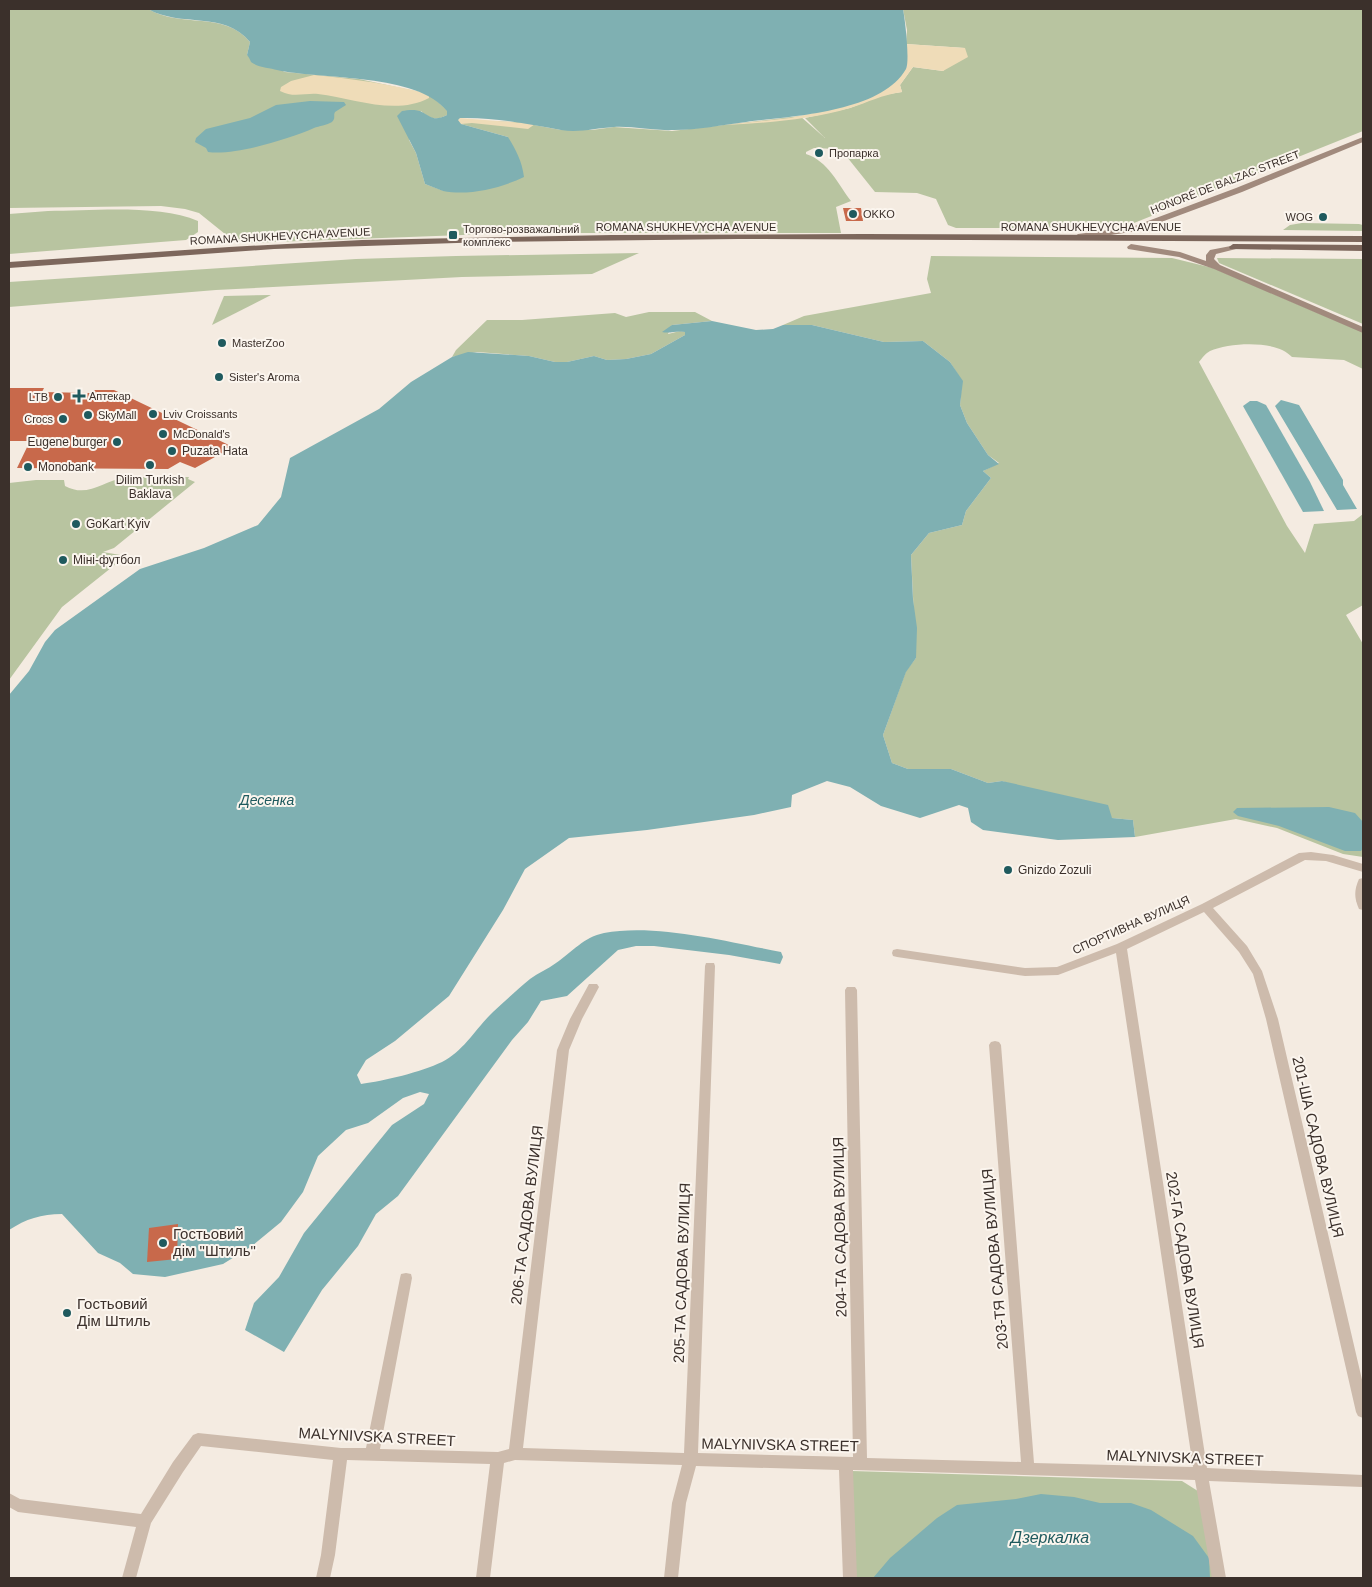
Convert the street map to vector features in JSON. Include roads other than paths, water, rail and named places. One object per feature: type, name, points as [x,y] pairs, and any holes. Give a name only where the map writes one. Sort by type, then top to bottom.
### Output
[{"type":"main road","name":"HONORÉ DE BALZAC STREET","points":[[1063,238],[1115,233],[1134,229],[1239,190],[1363,139]]},
{"type":"main road","name":"ROMANA SHUKHEVYCHA AVENUE","points":[[9,265],[125,256],[399,242],[684,238],[1363,239]]},
{"type":"main road","name":"ROMANA SHUKHEVYCHA AVENUE","points":[[9,272],[335,251],[482,247],[667,244],[1363,248]]},
{"type":"main road","points":[[1131,247],[1180,255],[1217,267],[1363,330]]},
{"type":"main road","points":[[1217,267],[1210,260],[1210,255],[1213,252],[1233,247]]},
{"type":"street","name":"СПОРТИВНА ВУЛИЦЯ","points":[[897,953],[1025,972],[1058,971],[1120,947],[1206,907],[1303,856],[1326,857],[1363,868]]},
{"type":"street","points":[[1363,882],[1360,892],[1363,906]]},
{"type":"street","name":"201-ША САДОВА ВУЛИЦЯ","points":[[1206,907],[1243,949],[1258,974],[1261,983],[1272,1019],[1363,1412]]},
{"type":"street","name":"202-ГА САДОВА ВУЛИЦЯ","points":[[1120,947],[1201,1474],[1219,1578]]},
{"type":"street","name":"205-ТА САДОВА ВУЛИЦЯ","points":[[671,1578],[676,1515],[682,1481],[691,1459],[710,966]]},
{"type":"street","name":"206-ТА САДОВА ВУЛИЦЯ","points":[[515,1454],[563,1050],[576,1019],[593,987]]},
{"type":"street","name":"204-ТА САДОВА ВУЛИЦЯ","points":[[850,1578],[853,1463],[852,990]]},
{"type":"street","name":"203-ТЯ САДОВА ВУЛИЦЯ","points":[[995,1045],[1028,1470]]},
{"type":"street","points":[[372,1455],[406,1278]]},
{"type":"street","name":"MALYNIVSKA STREET","points":[[145,1521],[178,1467],[198,1439],[341,1454],[498,1458],[515,1454],[1201,1474],[1363,1481]]},
{"type":"street","points":[[323,1578],[328,1555],[341,1454]]},
{"type":"street","points":[[483,1578],[498,1458]]},
{"type":"street","points":[[9,1500],[18,1505],[145,1521],[128,1578]]},
{"type":"water","points":[[148,9],[903,9],[908,58],[906,69],[894,84],[877,95],[856,104],[809,114],[683,130],[614,127],[568,131],[524,123],[460,118],[458,120],[461,124],[508,137],[522,166],[524,177],[505,185],[485,190],[453,192],[443,191],[425,184],[416,153],[397,116],[402,111],[412,110],[420,111],[434,118],[447,115],[447,111],[433,99],[414,90],[392,84],[296,73],[260,66],[251,62],[247,55],[250,42],[240,32],[228,26],[174,18]]},
{"type":"water","points":[[310,101],[344,102],[346,105],[335,112],[334,119],[330,123],[261,146],[219,153],[208,152],[206,148],[195,142],[196,138],[206,129],[250,118],[276,105]]},
{"type":"water","name":"Десенка","points":[[712,321],[756,330],[773,329],[783,325],[812,325],[884,342],[923,341],[950,362],[963,381],[960,405],[967,423],[988,455],[999,464],[983,471],[991,478],[966,511],[962,525],[929,533],[911,555],[913,599],[917,628],[916,658],[906,672],[883,735],[892,763],[908,769],[951,769],[988,783],[1002,781],[1108,805],[1112,818],[1133,820],[1135,837],[1058,840],[983,830],[971,822],[968,808],[959,805],[920,818],[881,806],[850,787],[827,781],[792,795],[791,807],[754,815],[647,830],[569,838],[525,869],[503,910],[449,996],[395,1041],[366,1060],[357,1075],[361,1084],[413,1073],[433,1066],[450,1057],[463,1046],[493,1012],[530,979],[553,965],[584,941],[597,935],[646,930],[692,935],[781,952],[783,957],[780,964],[729,955],[654,946],[636,946],[618,950],[567,996],[541,1001],[528,1022],[512,1040],[398,1196],[376,1214],[358,1246],[322,1290],[284,1352],[245,1330],[254,1303],[279,1277],[304,1233],[392,1125],[424,1104],[429,1094],[420,1092],[403,1098],[368,1123],[346,1130],[318,1156],[303,1192],[281,1222],[252,1246],[223,1264],[165,1277],[133,1274],[120,1263],[98,1253],[62,1214],[34,1218],[9,1230],[9,695],[29,671],[45,642],[55,630],[140,569],[204,548],[258,525],[281,497],[290,458],[379,409],[411,382],[452,357],[468,352],[529,356],[555,362],[567,362],[594,356],[607,360],[626,359],[651,354],[685,335],[685,332],[662,332],[672,325]]},
{"type":"water","points":[[1281,400],[1299,405],[1343,480],[1343,485],[1357,509],[1337,510],[1275,406]]},
{"type":"water","points":[[1250,401],[1257,401],[1266,405],[1310,482],[1324,511],[1303,512],[1243,406]]},
{"type":"water","points":[[1329,807],[1355,813],[1363,822],[1363,848],[1361,851],[1345,851],[1279,826],[1238,816],[1233,812],[1237,808]]},
{"type":"water","name":"Дзеркалка","points":[[1041,1494],[1074,1497],[1100,1503],[1131,1503],[1151,1510],[1193,1536],[1209,1558],[1210,1578],[873,1578],[890,1558],[937,1518],[957,1505],[1016,1499]]},
{"type":"place","name":"Пропарка","points":[[819,153]]},
{"type":"place","name":"OKKO","points":[[853,214]]},
{"type":"place","name":"WOG","points":[[1323,217]]},
{"type":"place","name":"Торгово-розважальний комплекс","points":[[453,235]]},
{"type":"place","name":"MasterZoo","points":[[222,343]]},
{"type":"place","name":"Sister's Aroma","points":[[219,377]]},
{"type":"place","name":"Аптекар","points":[[79,396]]},
{"type":"place","name":"LTB","points":[[58,397]]},
{"type":"place","name":"Lviv Croissants","points":[[153,414]]},
{"type":"place","name":"SkyMall","points":[[88,415]]},
{"type":"place","name":"Crocs","points":[[63,419]]},
{"type":"place","name":"McDonald's","points":[[163,434]]},
{"type":"place","name":"Eugene burger","points":[[117,442]]},
{"type":"place","name":"Puzata Hata","points":[[172,451]]},
{"type":"place","name":"Dilim Turkish Baklava","points":[[150,465]]},
{"type":"place","name":"Monobank","points":[[28,467]]},
{"type":"place","name":"GoKart Kyiv","points":[[76,524]]},
{"type":"place","name":"Міні-футбол","points":[[63,560]]},
{"type":"place","name":"Gnizdo Zozuli","points":[[1008,870]]},
{"type":"place","name":"Гостьовий дім \"Штиль\"","points":[[163,1243]]},
{"type":"place","name":"Гостьовий Дім Штиль","points":[[67,1313]]}]
